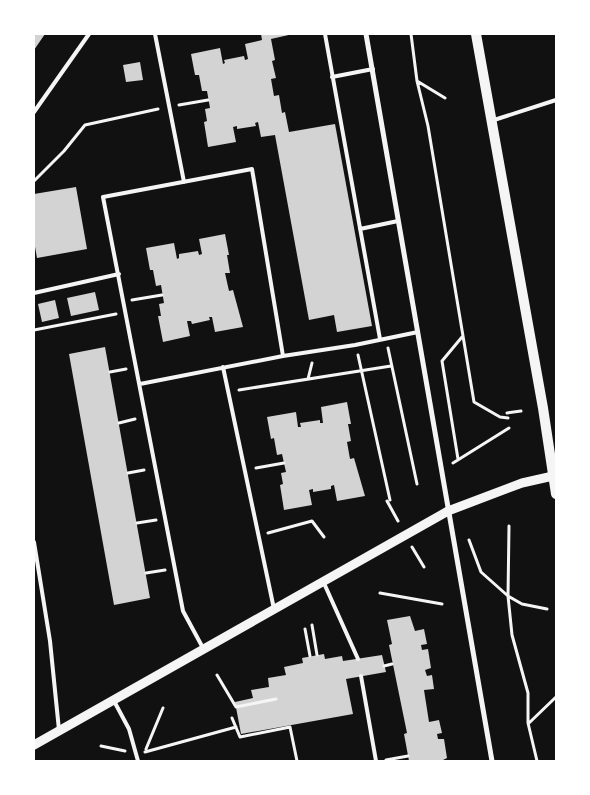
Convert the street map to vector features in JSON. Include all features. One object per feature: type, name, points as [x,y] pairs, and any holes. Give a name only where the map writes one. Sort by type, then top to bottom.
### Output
[{"type":"main road","points":[[476,34],[543,408],[556,494]]},
{"type":"street","points":[[366,34],[492,761]]},
{"type":"street","points":[[34,745],[448,511],[522,483],[553,476]]},
{"type":"lane","points":[[34,112],[89,34]]},
{"type":"lane","points":[[155,34],[184,182]]},
{"type":"lane","points":[[325,34],[380,339]]},
{"type":"lane","points":[[332,77],[373,68]]},
{"type":"lane","points":[[491,121],[556,100]]},
{"type":"lane","points":[[203,649],[183,611],[103,197],[252,169],[283,356]]},
{"type":"lane","points":[[360,229],[398,221]]},
{"type":"lane","points":[[34,293],[119,274]]},
{"type":"lane","points":[[140,384],[418,332]]},
{"type":"lane","points":[[224,367],[274,609]]},
{"type":"lane","points":[[34,542],[50,641],[60,730]]},
{"type":"lane","points":[[323,581],[358,659]]},
{"type":"lane","points":[[361,676],[377,761]]},
{"type":"lane","points":[[114,700],[129,729],[138,761]]},
{"type":"path","points":[[411,34],[417,81],[428,126],[474,402],[500,417],[508,418]]},
{"type":"path","points":[[417,81],[445,98]]},
{"type":"path","points":[[34,180],[64,151],[85,125],[208,100]]},
{"type":"path","points":[[124,302],[162,295]]},
{"type":"path","points":[[34,330],[126,312]]},
{"type":"path","points":[[458,459],[442,361],[462,336]]},
{"type":"path","points":[[386,338],[417,484]]},
{"type":"path","points":[[354,345],[362,370],[389,500],[398,521]]},
{"type":"path","points":[[308,379],[315,351]]},
{"type":"path","points":[[228,391],[391,366]]},
{"type":"path","points":[[507,413],[521,411]]},
{"type":"path","points":[[119,423],[146,418]]},
{"type":"path","points":[[452,464],[509,428]]},
{"type":"path","points":[[245,470],[284,463]]},
{"type":"path","points":[[128,473],[156,468]]},
{"type":"path","points":[[137,523],[165,518]]},
{"type":"path","points":[[259,535],[312,522],[324,537]]},
{"type":"path","points":[[509,526],[508,596],[512,635],[528,693],[528,723],[538,761]]},
{"type":"path","points":[[469,540],[481,572],[508,596],[522,604],[547,609]]},
{"type":"path","points":[[412,546],[424,566]]},
{"type":"path","points":[[146,573],[175,568]]},
{"type":"path","points":[[380,593],[442,604]]},
{"type":"path","points":[[312,625],[317,655]]},
{"type":"path","points":[[305,629],[310,656]]},
{"type":"path","points":[[384,666],[392,664]]},
{"type":"path","points":[[217,675],[236,707],[276,700]]},
{"type":"path","points":[[528,723],[556,696]]},
{"type":"path","points":[[145,752],[163,708]]},
{"type":"path","points":[[232,718],[240,737],[290,727],[297,761]]},
{"type":"path","points":[[101,746],[137,754],[236,727]]},
{"type":"path","points":[[377,761],[408,756]]},
{"type":"building","points":[[34,34],[45,34],[34,50]]},
{"type":"building","points":[[261,34],[293,34],[271,39],[275,60],[272,61],[276,78],[271,79],[274,96],[279,95],[282,113],[285,112],[289,132],[335,124],[372,326],[337,332],[334,315],[309,320],[275,135],[261,137],[258,122],[255,123],[256,126],[237,129],[237,126],[233,127],[236,142],[208,147],[204,122],[207,121],[205,109],[210,108],[207,91],[202,91],[199,75],[195,75],[191,54],[220,48],[223,64],[225,63],[224,60],[244,56],[245,60],[248,59],[245,44],[262,40]]},
{"type":"building","points":[[140,62],[143,80],[126,82],[123,65]]},
{"type":"building","points":[[76,187],[87,249],[37,258],[34,241],[34,194]]},
{"type":"building","points":[[225,234],[230,273],[225,273],[229,291],[233,290],[243,327],[215,332],[212,317],[209,317],[210,320],[192,324],[191,321],[187,321],[190,336],[163,342],[158,316],[161,316],[159,304],[164,303],[161,285],[156,286],[153,270],[150,270],[146,248],[174,243],[177,259],[179,254],[198,251],[199,255],[202,254],[199,239]]},
{"type":"building","points":[[95,292],[99,310],[71,316],[67,298]]},
{"type":"building","points":[[55,300],[59,318],[42,322],[38,304]]},
{"type":"building","points":[[105,347],[150,598],[114,605],[69,354]]},
{"type":"building","points":[[347,402],[351,424],[348,424],[351,441],[347,442],[350,459],[354,458],[365,496],[337,501],[334,485],[331,486],[331,489],[313,492],[313,489],[309,490],[312,505],[284,510],[280,485],[283,484],[281,473],[286,472],[282,454],[277,455],[274,438],[271,439],[267,417],[296,412],[298,427],[301,427],[300,423],[320,420],[320,423],[323,423],[321,407]]},
{"type":"building","points":[[410,616],[415,631],[424,629],[427,644],[421,645],[422,650],[428,649],[431,668],[425,670],[427,676],[432,675],[434,689],[424,690],[429,722],[439,720],[442,733],[437,734],[438,739],[444,739],[447,758],[441,761],[409,761],[404,734],[407,733],[389,645],[392,644],[387,620]]},
{"type":"building","points":[[324,654],[325,659],[342,656],[343,661],[382,655],[386,672],[346,679],[353,714],[241,734],[235,702],[253,698],[251,690],[269,687],[268,678],[286,675],[284,667],[303,663],[302,658]]}]
